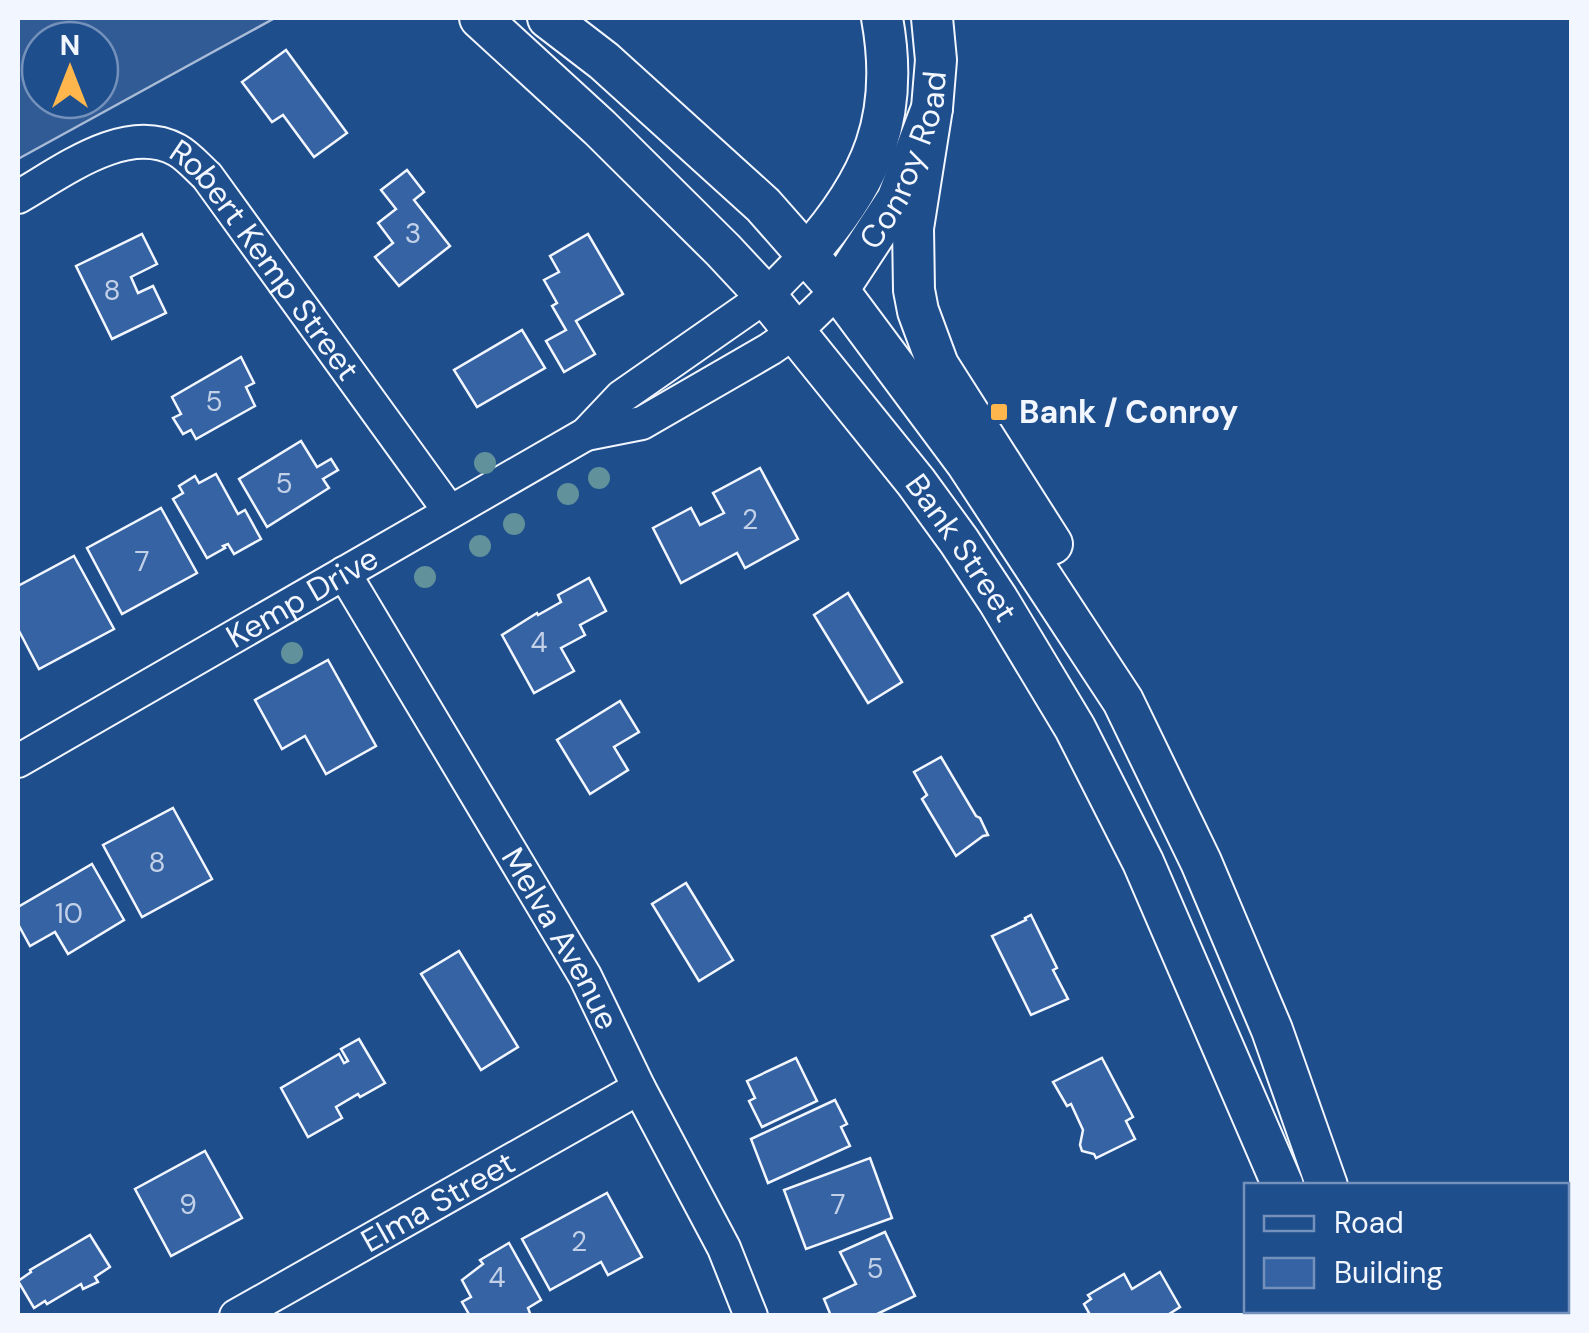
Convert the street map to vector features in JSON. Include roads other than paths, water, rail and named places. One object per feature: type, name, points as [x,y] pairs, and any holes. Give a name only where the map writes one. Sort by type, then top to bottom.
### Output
[{"type":"main road","name":"Bank Street","points":[[480,18],[600,128],[766,296],[959,541],[1075,728],[1143,862],[1282,1183]]},
{"type":"main road","name":"Bank Street","points":[[548,18],[604,61],[763,206],[838,290],[966,462],[1123,701],[1201,862],[1265,1013],[1326,1183]]},
{"type":"main road","name":"Conroy Road","points":[[808,254],[831,228],[861,182],[886,116],[888,56],[882,18]]},
{"type":"main road","name":"Conroy Road","points":[[838,290],[898,200],[932,108],[936,60],[932,18]]},
{"type":"main road","points":[[932,108],[913,228],[914,290],[923,325],[938,366],[1074,580],[1113,659],[1123,701]]},
{"type":"street","name":"Robert Kemp Street","points":[[18,196],[120,143],[152,142],[178,150],[207,176],[450,512]]},
{"type":"street","name":"Kemp Drive","points":[[18,761],[586,434],[620,398],[766,296],[808,254]]},
{"type":"street","name":"Kemp Drive","points":[[586,434],[642,423],[770,349],[838,290]]},
{"type":"street","name":"Melva Avenue","points":[[344,573],[585,976],[724,1248],[750,1316]]},
{"type":"street","name":"Elma Street","points":[[236,1316],[639,1088]]},
{"type":"place","name":"Bank / Conroy","points":[[999,412]]}]
